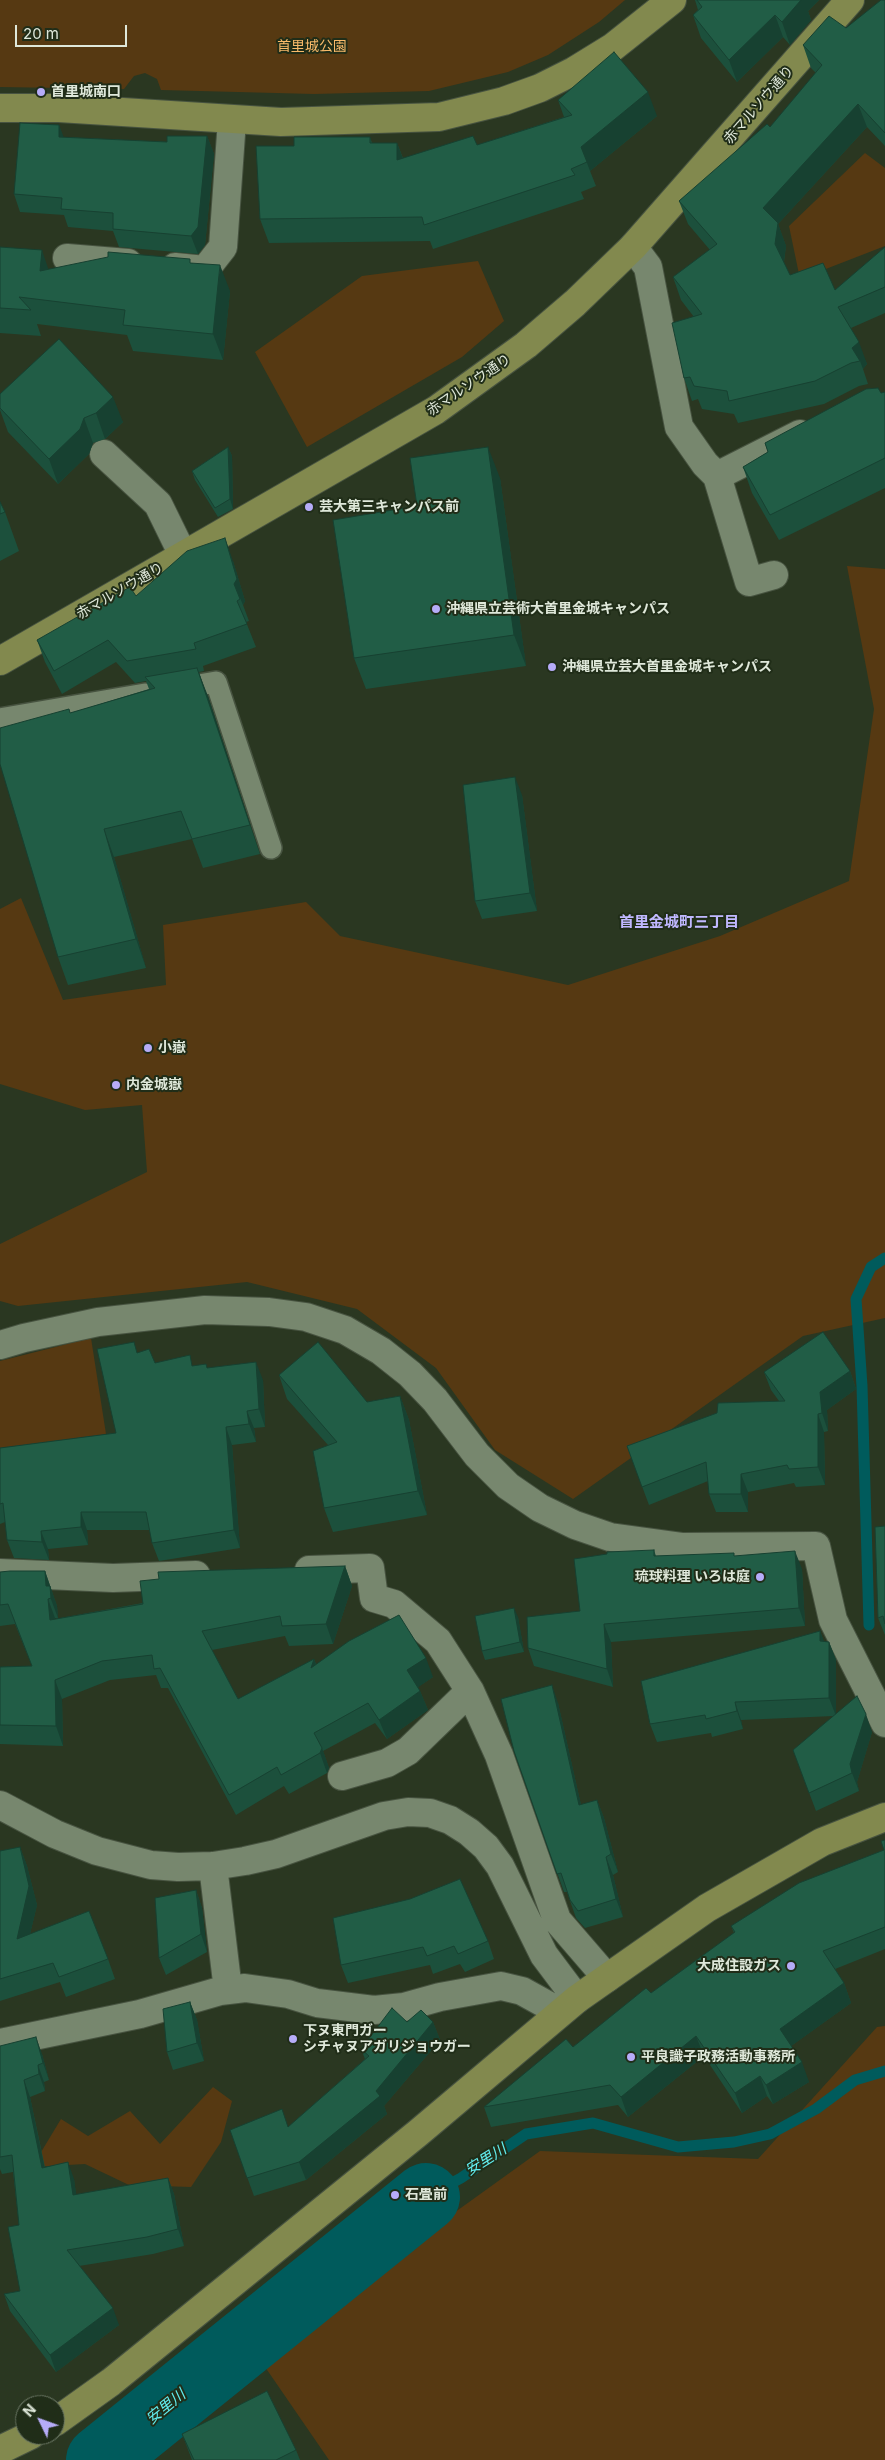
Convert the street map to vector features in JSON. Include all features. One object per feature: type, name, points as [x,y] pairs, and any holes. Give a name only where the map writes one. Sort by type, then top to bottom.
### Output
[{"type":"street","points":[[0,108],[108,111],[232,120],[406,120],[439,117],[472,110],[540,88],[574,71],[613,46],[672,0]]},
{"type":"street","name":"赤マルソウ通り","points":[[0,661],[422,418],[465,390],[543,331],[633,247],[850,0]]},
{"type":"street","points":[[67,258],[205,270],[223,247],[232,120]]},
{"type":"street","points":[[633,247],[648,267],[679,427],[705,464],[717,476],[749,582],[774,575]]},
{"type":"street","points":[[717,476],[822,423]]},
{"type":"street","points":[[104,454],[158,504],[183,555]]},
{"type":"street","points":[[0,1345],[98,1322],[205,1310],[269,1312],[306,1317],[345,1330],[381,1351],[410,1374],[435,1400],[478,1455],[508,1486],[540,1508],[575,1526],[610,1537],[683,1547],[816,1546],[834,1620],[885,1723]]},
{"type":"street","points":[[284,1571],[370,1568],[374,1598],[394,1604],[438,1641],[470,1691],[500,1755],[557,1920],[608,1978]]},
{"type":"street","points":[[0,1573],[113,1578],[217,1574]]},
{"type":"street","points":[[342,1776],[386,1763],[408,1751],[470,1691]]},
{"type":"street","points":[[0,1805],[55,1834],[124,1859],[178,1867],[213,1866],[276,1854],[384,1816],[408,1812],[430,1813],[450,1820],[469,1832],[486,1848],[500,1866],[569,2005]]},
{"type":"street","points":[[65,2415],[111,2382],[418,2133],[569,2005],[707,1908],[822,1842],[885,1817]]},
{"type":"street","points":[[213,1866],[228,1990]]},
{"type":"street","points":[[0,2043],[140,2014],[228,1990],[245,1988],[288,1994],[318,2002],[374,2010],[404,2007],[440,1997],[501,1986],[569,2005]]},
{"type":"street","points":[[0,2450],[15,2443]]},
{"type":"lane","points":[[0,719],[216,682],[272,848]]},
{"type":"green space","name":"首里城公園","points":[[0,0],[625,0],[599,22],[548,55],[508,72],[429,91],[314,94],[161,90],[157,79],[145,73],[134,76],[124,89],[0,87]]},
{"type":"green space","points":[[865,153],[885,168],[885,246],[800,279],[789,226]]},
{"type":"green space","points":[[478,261],[504,321],[462,357],[307,447],[255,352],[362,276]]},
{"type":"green space","points":[[847,566],[885,569],[885,1318],[803,1336],[573,1499],[495,1450],[436,1368],[357,1309],[247,1282],[18,1306],[0,1301],[0,1244],[147,1172],[142,1105],[85,1110],[0,1084],[0,909],[21,898],[63,1000],[166,985],[163,925],[306,902],[340,936],[568,985],[720,936],[849,881],[874,709]]},
{"type":"green space","points":[[91,1338],[106,1434],[0,1455],[0,1361]]},
{"type":"green space","points":[[885,2026],[885,2460],[329,2460],[263,2364],[376,2269],[540,2151],[758,2159],[877,2027]]},
{"type":"green space","points":[[213,2087],[232,2101],[221,2142],[191,2187],[129,2185],[85,2164],[32,2167],[61,2119],[88,2136],[130,2111],[160,2144]]},
{"type":"building","points":[[697,0],[801,0],[782,22],[775,15],[729,60],[693,15],[702,7]]},
{"type":"building","points":[[881,0],[885,0],[885,133],[858,104],[763,208],[778,223],[775,244],[790,275],[823,263],[835,290],[885,247],[885,287],[838,307],[859,342],[852,348],[860,361],[851,363],[815,381],[729,401],[727,391],[694,386],[690,377],[684,378],[672,323],[702,314],[673,277],[717,244],[679,201],[767,124],[770,127],[822,65],[803,45],[829,16],[846,28]]},
{"type":"building","points":[[614,52],[648,92],[581,147],[587,162],[571,169],[575,175],[424,225],[422,217],[260,219],[256,146],[294,146],[294,137],[370,137],[370,143],[397,143],[397,160],[473,136],[477,145],[572,115],[558,100]]},
{"type":"building","points":[[20,123],[59,125],[59,137],[167,142],[167,136],[207,136],[198,227],[191,236],[113,229],[113,213],[61,209],[62,198],[14,194]]},
{"type":"building","points":[[0,247],[42,250],[40,271],[108,257],[108,252],[190,259],[190,263],[220,265],[213,334],[123,325],[125,310],[19,297],[31,310],[0,308]]},
{"type":"building","points":[[59,339],[113,397],[96,413],[84,418],[80,429],[49,459],[0,408],[0,394]]},
{"type":"building","points":[[878,388],[881,393],[885,392],[885,458],[770,515],[743,467],[768,452],[765,443],[866,389]]},
{"type":"building","points":[[228,447],[230,499],[215,508],[192,471]]},
{"type":"building","name":"沖縄県立芸術大首里金城キャンパス","points":[[488,447],[514,635],[354,658],[333,520],[417,506],[410,458]]},
{"type":"building","points":[[0,502],[5,512],[0,514]]},
{"type":"building","points":[[225,538],[237,579],[234,584],[240,599],[237,601],[247,624],[194,643],[196,649],[127,661],[108,640],[54,671],[37,640],[130,587],[136,596],[187,551]]},
{"type":"building","points":[[197,668],[250,825],[192,839],[181,811],[104,829],[136,939],[58,957],[0,764],[0,728],[69,709],[70,713],[155,688],[145,677]]},
{"type":"building","points":[[515,777],[530,893],[475,901],[463,785]]},
{"type":"building","points":[[823,1332],[850,1371],[820,1392],[822,1413],[818,1414],[818,1467],[789,1469],[787,1465],[741,1474],[741,1494],[709,1494],[706,1462],[642,1487],[627,1446],[717,1413],[718,1403],[785,1401],[764,1372]]},
{"type":"building","points":[[134,1342],[137,1353],[149,1349],[155,1363],[190,1355],[192,1366],[206,1364],[207,1368],[256,1362],[259,1409],[247,1411],[249,1424],[226,1427],[234,1530],[152,1543],[146,1512],[81,1512],[81,1527],[41,1531],[42,1542],[7,1540],[3,1503],[0,1504],[0,1448],[116,1433],[97,1349]]},
{"type":"building","points":[[318,1342],[367,1402],[400,1396],[418,1491],[324,1508],[313,1451],[337,1442],[279,1375]]},
{"type":"building","points":[[885,1526],[885,1624],[883,1616],[878,1618],[875,1527]]},
{"type":"building","points":[[654,1550],[654,1556],[734,1553],[734,1556],[795,1551],[799,1608],[604,1624],[607,1669],[528,1648],[527,1617],[580,1611],[574,1559],[607,1554],[607,1552]]},
{"type":"building","points":[[345,1566],[326,1624],[282,1626],[280,1616],[202,1631],[238,1699],[314,1659],[311,1668],[349,1641],[399,1615],[426,1658],[407,1670],[420,1691],[379,1720],[368,1703],[314,1733],[322,1748],[320,1753],[281,1775],[277,1767],[229,1795],[160,1668],[154,1669],[152,1655],[102,1661],[55,1680],[56,1726],[0,1725],[0,1667],[32,1666],[8,1604],[0,1605],[0,1572],[45,1571],[46,1586],[50,1586],[51,1598],[48,1599],[50,1620],[143,1604],[140,1581],[159,1579],[158,1572]]},
{"type":"building","points":[[514,1608],[520,1642],[482,1651],[475,1616]]},
{"type":"building","points":[[820,1631],[820,1641],[829,1642],[829,1698],[735,1702],[737,1711],[706,1719],[705,1715],[650,1724],[641,1681]]},
{"type":"building","points":[[552,1685],[579,1805],[597,1800],[611,1854],[606,1857],[616,1899],[578,1911],[570,1900],[561,1873],[557,1874],[514,1751],[501,1699]]},
{"type":"building","points":[[857,1696],[866,1714],[850,1764],[852,1773],[809,1793],[793,1750]]},
{"type":"building","points":[[885,1840],[885,1927],[823,1951],[844,1983],[780,2029],[802,2062],[766,2085],[760,2076],[735,2093],[696,2036],[621,2097],[610,2085],[484,2107],[566,2039],[573,2047],[646,1988],[651,1993],[735,1932],[731,1926],[799,1883],[884,1850],[881,1841]]},
{"type":"building","points":[[20,1847],[29,1886],[17,1939],[89,1911],[108,1959],[59,1977],[53,1963],[0,1979],[0,1851]]},
{"type":"building","points":[[460,1879],[488,1941],[458,1954],[454,1946],[427,1956],[423,1947],[341,1965],[333,1918],[410,1899]]},
{"type":"building","points":[[196,1890],[201,1934],[159,1958],[155,1898]]},
{"type":"building","points":[[190,2002],[197,2043],[167,2052],[163,2009]]},
{"type":"building","points":[[392,2008],[407,2022],[421,2010],[433,2022],[376,2091],[380,2096],[299,2162],[247,2178],[230,2130],[282,2109],[288,2127],[369,2056],[361,2049]]},
{"type":"building","points":[[36,2037],[43,2063],[38,2065],[39,2074],[24,2080],[42,2168],[68,2162],[73,2195],[168,2178],[178,2229],[147,2237],[67,2250],[113,2308],[50,2355],[4,2294],[20,2291],[8,2227],[19,2225],[12,2155],[0,2157],[0,2046]]},
{"type":"building","points":[[267,2391],[296,2450],[276,2460],[194,2460],[182,2434]]},
{"type":"waterway","points":[[869,1625],[862,1386],[856,1299],[871,1267],[885,1258]]},
{"type":"waterway","name":"安里川","points":[[426,2197],[461,2178],[526,2134],[593,2123],[678,2147],[734,2142],[770,2134],[816,2109],[855,2080],[885,2071]]},
{"type":"waterway","name":"安里川","points":[[100,2460],[426,2197]]},
{"type":"place","name":"首里城南口","points":[[41,92]]},
{"type":"place","name":"芸大第三キャンパス前","points":[[309,507]]},
{"type":"place","name":"沖縄県立芸術大首里金城キャンパス","points":[[436,609]]},
{"type":"place","name":"沖縄県立芸大首里金城キャンパス","points":[[552,667]]},
{"type":"place","name":"小嶽","points":[[148,1048]]},
{"type":"place","name":"内金城嶽","points":[[116,1085]]},
{"type":"place","name":"琉球料理 いろは庭","points":[[760,1577]]},
{"type":"place","name":"大成住設ガス","points":[[791,1966]]},
{"type":"place","name":"下ヌ東門ガー シチャヌアガリジョウガー","points":[[293,2039]]},
{"type":"place","name":"平良識子政務活動事務所","points":[[631,2057]]},
{"type":"place","name":"石畳前","points":[[395,2195]]},
{"type":"district","name":"首里金城町三丁目","points":[[679,922]]}]
